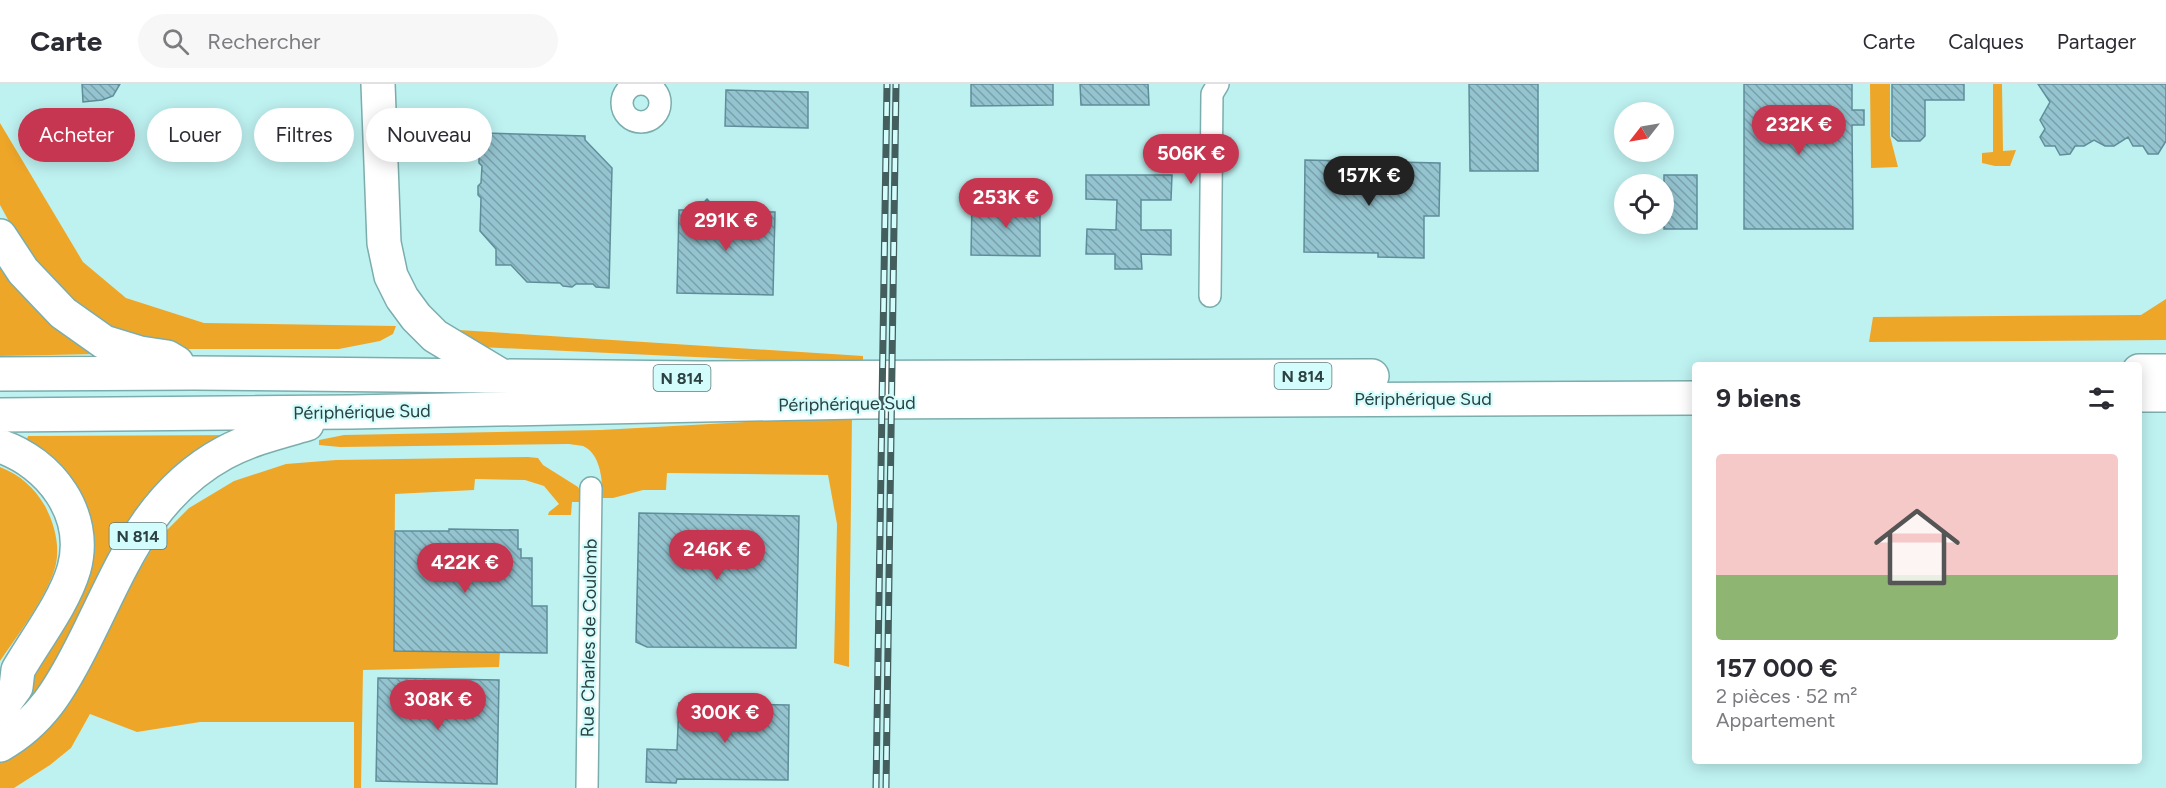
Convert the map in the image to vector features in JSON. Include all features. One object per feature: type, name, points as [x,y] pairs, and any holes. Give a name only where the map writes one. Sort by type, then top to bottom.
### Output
[{"type":"highway","points":[[378,84],[384,243],[391,276],[402,298],[416,317],[435,336],[502,376]]},
{"type":"highway","points":[[0,236],[23,271],[63,313],[104,342],[140,353],[167,357],[194,373]]},
{"type":"highway","points":[[2142,371],[2166,371]]},
{"type":"highway","name":"Périphérique Sud","points":[[0,374],[194,373],[722,378],[1692,375]]},
{"type":"highway","points":[[2142,395],[2166,395]]},
{"type":"highway","name":"Périphérique Sud","points":[[0,415],[351,412],[858,402],[1692,398]]},
{"type":"highway","name":"N 814","points":[[0,745],[34,721],[57,691],[143,527],[178,486],[206,464],[243,444],[267,435],[351,412]]},
{"type":"highway","points":[[0,446],[27,458],[48,475],[64,497],[76,538],[76,557],[70,580],[9,678],[16,687],[0,709]]},
{"type":"street","points":[[1210,296],[1212,94],[1218,84]]},
{"type":"street","name":"Rue Charles de Coulomb","points":[[587,788],[591,488]]},
{"type":"shaded area","points":[[1870,84],[1890,84],[1890,136],[1898,167],[1871,168]]},
{"type":"shaded area","points":[[1993,84],[2002,84],[2003,151],[2016,150],[2010,166],[1982,163],[1982,153],[1993,152]]},
{"type":"shaded area","points":[[0,123],[18,153],[18,162],[23,162],[83,262],[126,298],[204,323],[396,326],[393,334],[380,341],[339,349],[185,349],[145,345],[85,316],[28,256],[0,205]]},
{"type":"shaded area","points":[[0,254],[98,354],[0,356]]},
{"type":"shaded area","points":[[2166,299],[2166,340],[1869,342],[1873,317],[2141,315]]},
{"type":"shaded area","points":[[443,329],[863,356],[863,365],[480,347]]},
{"type":"shaded area","points":[[852,416],[849,667],[834,663],[837,524],[828,475],[667,473],[666,490],[643,490],[613,498],[602,498],[600,469],[594,455],[583,446],[569,444],[340,447],[319,445],[319,440],[344,435],[601,430]]},
{"type":"shaded area","points":[[240,435],[219,448],[51,685],[0,736],[0,719],[90,571],[26,442],[28,436]]},
{"type":"shaded area","points":[[538,458],[543,465],[578,487],[581,492],[581,502],[572,502],[571,515],[548,515],[559,504],[544,486],[525,480],[475,479],[474,490],[395,494],[394,651],[500,652],[499,667],[363,670],[361,788],[354,788],[354,722],[200,722],[137,732],[90,714],[71,748],[50,765],[14,788],[0,788],[0,751],[61,699],[158,539],[189,508],[234,481],[286,464],[336,460]]},
{"type":"shaded area","points":[[0,467],[26,482],[41,499],[53,527],[57,549],[56,564],[47,588],[0,661]]},
{"type":"building","points":[[82,84],[120,84],[113,96],[83,102]]},
{"type":"building","points":[[971,84],[1053,84],[1053,105],[971,106]]},
{"type":"building","points":[[1080,84],[1148,84],[1149,105],[1081,105]]},
{"type":"building","points":[[1469,84],[1538,84],[1538,171],[1470,171]]},
{"type":"building","points":[[1744,84],[1852,84],[1852,110],[1864,110],[1864,125],[1852,125],[1853,229],[1744,229]]},
{"type":"building","points":[[1892,84],[1964,84],[1964,100],[1925,100],[1925,136],[1920,141],[1898,141],[1892,136]]},
{"type":"building","points":[[2038,84],[2166,84],[2166,141],[2158,154],[2148,154],[2143,146],[2133,146],[2128,137],[2114,146],[2105,146],[2094,140],[2084,146],[2075,146],[2070,154],[2060,155],[2055,146],[2045,146],[2040,137],[2045,129],[2040,120],[2050,102]]},
{"type":"building","points":[[726,90],[808,92],[808,128],[725,126]]},
{"type":"building","points":[[492,133],[585,136],[585,140],[612,168],[609,288],[596,287],[593,284],[576,284],[572,287],[563,286],[560,283],[527,282],[511,265],[496,265],[496,249],[480,231],[481,198],[478,195],[478,186],[481,183],[482,166],[479,163],[492,162]]},
{"type":"building","points":[[1305,160],[1440,163],[1439,216],[1424,216],[1424,258],[1378,257],[1378,253],[1304,252]]},
{"type":"building","points":[[1086,175],[1172,175],[1171,200],[1141,200],[1141,230],[1171,230],[1171,255],[1141,254],[1142,269],[1115,269],[1115,254],[1086,254],[1087,229],[1116,230],[1117,200],[1086,199]]},
{"type":"building","points":[[1674,175],[1697,175],[1697,229],[1674,229]]},
{"type":"building","points":[[707,199],[718,211],[775,212],[773,295],[677,293],[679,210],[696,210]]},
{"type":"building","points":[[972,201],[1040,202],[1040,256],[971,255]]},
{"type":"building","points":[[639,513],[799,516],[796,648],[647,647],[636,642]]},
{"type":"building","points":[[449,529],[518,530],[518,549],[521,549],[521,558],[532,558],[532,606],[547,606],[547,653],[394,651],[395,531],[449,531]]},
{"type":"building","points":[[378,678],[499,680],[497,784],[376,781]]},
{"type":"building","points":[[679,703],[789,705],[788,780],[677,779],[676,783],[646,782],[647,749],[677,750]]},
{"type":"railway","points":[[876,788],[887,84]]},
{"type":"railway","points":[[886,788],[896,84]]}]
